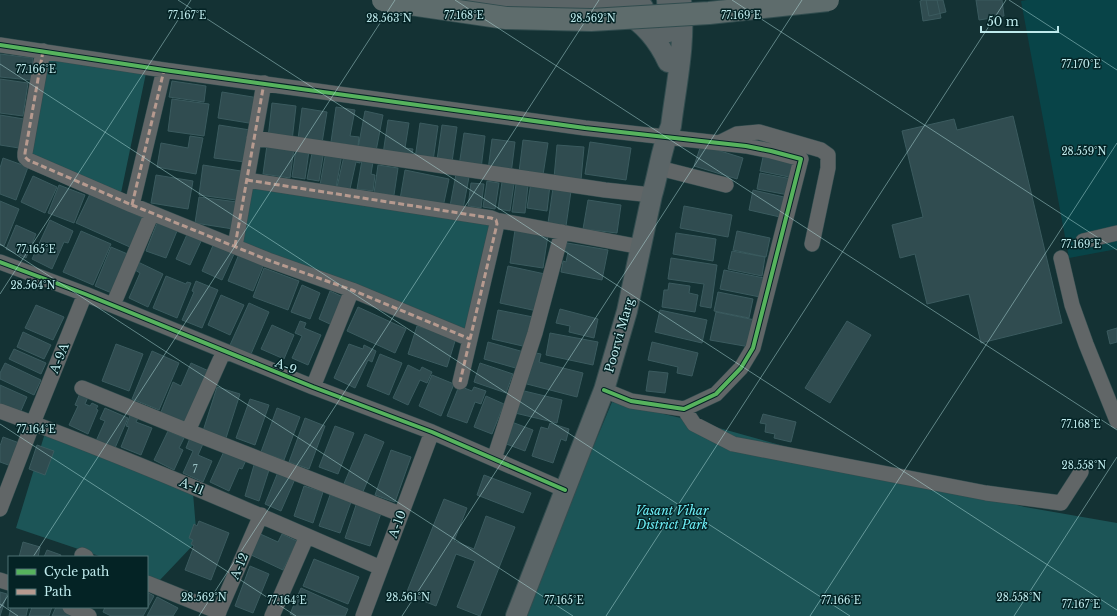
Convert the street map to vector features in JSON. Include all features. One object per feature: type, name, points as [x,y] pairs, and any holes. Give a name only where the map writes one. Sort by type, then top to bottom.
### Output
[{"type":"highway","points":[[383,0],[506,18],[591,20],[709,13],[828,0]]},
{"type":"main road","points":[[470,0],[510,4],[587,3],[615,8],[674,3],[761,0]]},
{"type":"main road","name":"Poorvi Marg","points":[[666,137],[662,124],[674,3]]},
{"type":"main road","name":"Poorvi Marg","points":[[516,616],[604,390],[627,312],[652,195],[666,137],[671,126],[683,27],[674,3]]},
{"type":"main road","points":[[615,8],[644,26],[655,37],[668,62]]},
{"type":"street","points":[[0,45],[164,70],[264,82],[585,128],[759,148],[801,159],[753,348],[741,368],[716,394],[684,409],[631,401],[604,390]]},
{"type":"street","points":[[43,51],[25,153],[26,159],[132,205],[268,260],[352,290],[470,339]]},
{"type":"street","points":[[132,205],[164,70]]},
{"type":"street","points":[[235,246],[264,82]]},
{"type":"street","points":[[719,143],[737,134],[759,132],[821,150],[828,154],[828,168],[812,244]]},
{"type":"street","points":[[254,138],[598,189],[652,195]]},
{"type":"street","points":[[659,168],[726,185]]},
{"type":"street","points":[[247,180],[491,218],[640,247]]},
{"type":"street","points":[[112,305],[152,213]]},
{"type":"street","points":[[460,382],[497,224],[496,220]]},
{"type":"street","points":[[494,459],[535,333],[562,232]]},
{"type":"street","points":[[1083,241],[1117,233]]},
{"type":"street","points":[[1061,258],[1072,305],[1117,421]]},
{"type":"street","name":"A-9","points":[[0,262],[85,294],[313,387],[432,432],[564,490]]},
{"type":"street","points":[[313,387],[352,290]]},
{"type":"street","name":"A-9A","points":[[0,509],[85,294]]},
{"type":"street","points":[[188,431],[224,351]]},
{"type":"street","points":[[82,388],[400,514]]},
{"type":"street","points":[[684,409],[694,424],[733,444],[986,493],[1061,503],[1081,472]]},
{"type":"street","name":"A-11","points":[[0,411],[64,434],[261,515],[381,568]]},
{"type":"street","name":"A-10","points":[[362,616],[432,432]]},
{"type":"street","name":"A-12","points":[[218,614],[261,515]]},
{"type":"street","points":[[272,616],[307,536]]},
{"type":"street","points":[[148,582],[218,614]]},
{"type":"street","points":[[72,608],[89,616]]},
{"type":"shaded area","points":[[1117,0],[1117,249],[1069,258],[1021,1]]},
{"type":"green space","points":[[48,59],[146,73],[121,193],[29,155]]},
{"type":"green space","points":[[249,186],[493,221],[467,333],[242,242]]},
{"type":"green space","name":"Vasant Vihar District Park","points":[[612,402],[694,421],[798,450],[1025,507],[1117,523],[1117,616],[522,616]]},
{"type":"green space","points":[[45,433],[193,493],[197,541],[159,581],[148,576],[148,556],[99,556],[16,528]]},
{"type":"building","points":[[926,0],[943,0],[946,12],[929,16]]},
{"type":"building","points":[[937,0],[941,18],[923,21],[920,1]]},
{"type":"building","points":[[976,0],[1002,0],[1004,16],[979,20]]},
{"type":"building","points":[[0,54],[33,58],[31,80],[0,77]]},
{"type":"building","points":[[0,79],[28,83],[23,116],[0,113]]},
{"type":"building","points":[[172,81],[206,86],[204,102],[169,97]]},
{"type":"building","points":[[222,92],[259,98],[255,124],[218,118]]},
{"type":"building","points":[[172,99],[209,104],[204,136],[168,131]]},
{"type":"building","points":[[272,103],[296,106],[292,141],[268,138]]},
{"type":"building","points":[[336,107],[355,110],[350,136],[359,137],[358,146],[331,142]]},
{"type":"building","points":[[302,108],[327,112],[322,143],[298,139]]},
{"type":"building","points":[[365,111],[383,115],[376,151],[358,148]]},
{"type":"building","points":[[0,115],[24,119],[19,148],[0,145]]},
{"type":"building","points":[[1013,116],[1062,323],[981,343],[969,294],[927,304],[915,254],[900,258],[892,225],[923,217],[902,131],[954,119],[957,130]]},
{"type":"building","points":[[388,120],[409,123],[405,148],[413,149],[411,158],[383,154]]},
{"type":"building","points":[[420,123],[438,126],[433,161],[415,159]]},
{"type":"building","points":[[219,125],[250,130],[245,162],[214,158]]},
{"type":"building","points":[[442,125],[457,127],[452,162],[437,160]]},
{"type":"building","points":[[464,133],[485,136],[481,169],[459,166]]},
{"type":"building","points":[[190,136],[203,138],[196,174],[157,167],[161,143],[188,148]]},
{"type":"building","points":[[492,139],[515,142],[511,174],[488,170]]},
{"type":"building","points":[[523,140],[548,143],[543,175],[519,172]]},
{"type":"building","points":[[590,142],[631,148],[626,180],[585,174]]},
{"type":"building","points":[[267,145],[294,148],[290,178],[263,174]]},
{"type":"building","points":[[557,145],[584,147],[581,180],[554,178]]},
{"type":"building","points":[[701,145],[743,158],[737,179],[694,166]]},
{"type":"building","points":[[313,148],[324,150],[319,181],[307,179]]},
{"type":"building","points":[[296,149],[309,151],[305,179],[292,177]]},
{"type":"building","points":[[326,151],[342,154],[336,188],[320,185]]},
{"type":"building","points":[[344,156],[361,159],[360,163],[356,162],[350,189],[337,187]]},
{"type":"building","points":[[763,157],[797,163],[794,178],[760,171]]},
{"type":"building","points":[[3,158],[28,167],[16,200],[0,194],[0,168]]},
{"type":"building","points":[[362,160],[373,162],[371,174],[375,175],[373,191],[357,189]]},
{"type":"building","points":[[203,165],[241,171],[236,200],[199,195]]},
{"type":"building","points":[[378,165],[398,168],[394,195],[374,193]]},
{"type":"building","points":[[405,170],[449,179],[443,207],[400,199]]},
{"type":"building","points":[[760,173],[792,179],[788,195],[757,189]]},
{"type":"building","points":[[456,174],[469,177],[463,209],[450,206]]},
{"type":"building","points":[[156,175],[193,181],[188,209],[151,203]]},
{"type":"building","points":[[33,176],[57,187],[45,213],[21,202]]},
{"type":"building","points":[[487,181],[499,183],[495,209],[483,207]]},
{"type":"building","points":[[502,182],[514,184],[510,211],[498,209]]},
{"type":"building","points":[[531,182],[550,185],[547,211],[527,208]]},
{"type":"building","points":[[471,183],[484,184],[481,208],[468,206]]},
{"type":"building","points":[[516,184],[528,185],[525,213],[512,212]]},
{"type":"building","points":[[59,185],[85,195],[74,223],[48,213]]},
{"type":"building","points":[[553,188],[571,191],[566,226],[548,223]]},
{"type":"building","points":[[753,190],[784,197],[780,217],[749,210]]},
{"type":"building","points":[[90,194],[145,219],[132,248],[76,223]]},
{"type":"building","points":[[199,197],[237,202],[233,229],[195,223]]},
{"type":"building","points":[[588,200],[621,205],[617,233],[583,229]]},
{"type":"building","points":[[0,201],[19,209],[4,246],[0,245]]},
{"type":"building","points":[[684,206],[732,215],[728,237],[680,228]]},
{"type":"building","points":[[50,220],[73,231],[68,243],[64,242],[52,269],[32,259]]},
{"type":"building","points":[[157,223],[177,231],[166,258],[146,251]]},
{"type":"building","points":[[16,225],[36,234],[26,258],[6,249]]},
{"type":"building","points":[[189,230],[203,237],[190,265],[176,259]]},
{"type":"building","points":[[515,230],[548,235],[543,268],[510,263]]},
{"type":"building","points":[[81,231],[111,244],[93,285],[63,272]]},
{"type":"building","points":[[737,231],[770,238],[766,257],[733,250]]},
{"type":"building","points":[[676,233],[716,239],[713,261],[673,254]]},
{"type":"building","points":[[214,243],[235,252],[222,280],[202,271]]},
{"type":"building","points":[[567,243],[608,250],[602,280],[561,272],[563,261],[566,262],[568,252],[565,251]]},
{"type":"building","points":[[111,247],[130,255],[114,294],[95,286]]},
{"type":"building","points":[[732,251],[765,257],[762,276],[728,269]]},
{"type":"building","points":[[239,254],[264,264],[253,291],[228,281]]},
{"type":"building","points":[[671,258],[717,265],[711,308],[700,306],[704,284],[668,279]]},
{"type":"building","points":[[138,262],[163,274],[148,307],[129,298],[140,273],[135,270]]},
{"type":"building","points":[[508,266],[545,274],[537,311],[500,303]]},
{"type":"building","points":[[264,268],[299,281],[288,310],[253,297]]},
{"type":"building","points":[[724,270],[764,278],[760,297],[720,289]]},
{"type":"building","points":[[166,276],[186,284],[187,282],[191,283],[177,318],[153,308]]},
{"type":"building","points":[[196,281],[218,290],[202,328],[182,320],[194,292],[192,291]]},
{"type":"building","points":[[669,283],[690,286],[689,293],[698,295],[695,312],[662,307],[664,290],[668,290]]},
{"type":"building","points":[[302,285],[320,293],[310,319],[291,312]]},
{"type":"building","points":[[330,291],[343,297],[332,325],[319,319]]},
{"type":"building","points":[[718,292],[753,299],[749,318],[714,311]]},
{"type":"building","points":[[221,295],[244,305],[230,335],[208,325]]},
{"type":"building","points":[[249,303],[269,312],[251,354],[230,345]]},
{"type":"building","points":[[36,305],[64,317],[53,340],[25,328]]},
{"type":"building","points":[[358,307],[406,329],[395,353],[347,331]]},
{"type":"building","points":[[560,309],[598,319],[594,338],[569,332],[570,326],[556,323]]},
{"type":"building","points":[[498,310],[533,317],[527,347],[492,339]]},
{"type":"building","points":[[660,310],[707,320],[702,343],[655,332]]},
{"type":"building","points":[[716,312],[755,320],[750,347],[710,340]]},
{"type":"building","points":[[300,321],[306,323],[304,328],[321,335],[308,365],[292,358],[302,336],[295,333]]},
{"type":"building","points":[[847,321],[871,335],[830,403],[805,388]]},
{"type":"building","points":[[272,325],[294,335],[284,359],[261,349]]},
{"type":"building","points":[[417,326],[456,338],[447,367],[408,354]]},
{"type":"building","points":[[1117,328],[1117,342],[1110,344],[1107,331]]},
{"type":"building","points":[[23,332],[51,345],[44,359],[17,347]]},
{"type":"building","points":[[550,333],[598,342],[593,365],[546,355]]},
{"type":"building","points":[[488,342],[524,352],[519,369],[484,359]]},
{"type":"building","points":[[652,342],[698,353],[692,376],[677,373],[678,367],[648,360]]},
{"type":"building","points":[[116,344],[143,354],[129,391],[102,381]]},
{"type":"building","points":[[349,344],[363,349],[364,345],[376,351],[372,362],[368,360],[355,388],[334,378]]},
{"type":"building","points":[[14,349],[46,363],[41,374],[9,359]]},
{"type":"building","points":[[152,351],[179,363],[159,410],[132,399]]},
{"type":"building","points":[[531,352],[541,354],[539,362],[583,373],[577,397],[523,383]]},
{"type":"building","points":[[380,354],[402,363],[389,395],[367,386]]},
{"type":"building","points":[[5,363],[41,380],[34,395],[0,379],[0,373]]},
{"type":"building","points":[[191,363],[211,372],[188,424],[161,412],[173,382],[181,386]]},
{"type":"building","points":[[480,363],[513,374],[506,393],[474,382]]},
{"type":"building","points":[[408,365],[420,371],[422,367],[432,372],[427,383],[420,380],[408,405],[393,398]]},
{"type":"building","points":[[649,371],[668,373],[665,393],[646,391]]},
{"type":"building","points":[[432,375],[454,384],[441,416],[419,406]]},
{"type":"building","points":[[0,385],[27,397],[20,413],[0,404]]},
{"type":"building","points":[[459,386],[472,391],[474,387],[486,391],[481,404],[475,402],[467,423],[447,416]]},
{"type":"building","points":[[217,387],[240,394],[226,438],[203,431]]},
{"type":"building","points":[[520,390],[562,400],[557,423],[515,413]]},
{"type":"building","points":[[80,393],[88,397],[85,404],[90,406],[92,403],[98,406],[96,409],[98,410],[88,434],[69,425],[78,406],[75,405]]},
{"type":"building","points":[[486,396],[504,404],[492,434],[474,427]]},
{"type":"building","points":[[250,399],[269,405],[255,445],[236,438]]},
{"type":"building","points":[[105,408],[128,418],[115,448],[96,441],[105,421],[100,419]]},
{"type":"building","points":[[277,408],[300,417],[284,460],[261,452]]},
{"type":"building","points":[[131,413],[139,416],[136,422],[152,428],[141,455],[121,447],[129,427],[126,426]]},
{"type":"building","points":[[763,414],[796,422],[791,442],[774,438],[775,434],[765,432],[766,424],[760,423]]},
{"type":"building","points":[[305,418],[325,426],[309,469],[289,462]]},
{"type":"building","points":[[509,421],[533,430],[525,451],[501,442]]},
{"type":"building","points":[[550,423],[569,429],[566,441],[561,439],[553,463],[532,456],[541,427],[548,429]]},
{"type":"building","points":[[335,426],[354,433],[338,474],[319,467]]},
{"type":"building","points":[[168,431],[184,438],[179,448],[183,450],[174,470],[154,460]]},
{"type":"building","points":[[365,434],[384,442],[362,494],[343,486]]},
{"type":"building","points":[[3,437],[22,444],[14,467],[0,462],[0,446]]},
{"type":"building","points":[[190,438],[203,444],[198,455],[212,461],[203,482],[183,473],[193,451],[186,448]]},
{"type":"building","points":[[37,445],[54,451],[45,475],[29,469]]},
{"type":"building","points":[[225,449],[247,458],[242,469],[239,468],[229,491],[210,482]]},
{"type":"building","points":[[391,450],[411,457],[395,502],[375,495]]},
{"type":"building","points":[[254,465],[269,470],[259,501],[245,496]]},
{"type":"building","points":[[278,472],[295,479],[281,511],[265,504]]},
{"type":"building","points":[[484,475],[531,493],[523,513],[477,495]]},
{"type":"building","points":[[304,486],[323,492],[313,523],[294,516]]},
{"type":"building","points":[[330,495],[351,502],[340,533],[319,526]]},
{"type":"building","points":[[444,499],[467,508],[454,541],[474,549],[486,516],[515,527],[480,616],[457,607],[475,561],[456,554],[436,606],[406,594]]},
{"type":"building","points":[[357,502],[382,510],[370,546],[345,538]]},
{"type":"building","points":[[199,521],[229,533],[211,580],[185,570],[194,546],[191,544],[193,540],[189,538],[194,524],[197,526]]},
{"type":"building","points":[[256,532],[278,542],[282,534],[297,541],[283,570],[247,553]]},
{"type":"building","points":[[23,542],[40,547],[38,556],[19,556]]},
{"type":"building","points":[[47,550],[61,555],[60,556],[44,556]]},
{"type":"building","points":[[314,559],[359,577],[348,604],[303,586]]},
{"type":"building","points":[[250,566],[269,574],[253,613],[235,606]]},
{"type":"building","points":[[301,588],[348,609],[345,616],[295,616],[290,614]]},
{"type":"building","points":[[0,592],[7,594],[0,616]]},
{"type":"building","points":[[148,593],[154,596],[148,607]]},
{"type":"building","points":[[157,597],[178,608],[173,616],[147,616]]},
{"type":"building","points":[[11,608],[28,608],[26,616],[9,616]]},
{"type":"building","points":[[32,608],[52,608],[49,616],[29,616]]},
{"type":"building","points":[[56,608],[62,608],[82,616],[52,616]]},
{"type":"building","points":[[105,608],[147,608],[143,616],[111,616],[103,612]]},
{"type":"marked path","points":[[43,51],[25,153],[25,157],[28,160],[132,205],[268,260],[352,290],[470,339]]},
{"type":"marked path","points":[[132,205],[164,70]]},
{"type":"marked path","points":[[235,246],[264,83]]},
{"type":"marked path","points":[[247,180],[496,220],[497,224],[460,382]]},
{"type":"cycle path","points":[[0,45],[164,70],[585,128],[746,146],[801,159],[753,348],[741,368],[716,394],[684,409],[631,401],[604,390]]},
{"type":"cycle path","points":[[0,262],[85,294],[313,387],[432,432],[565,490]]}]
